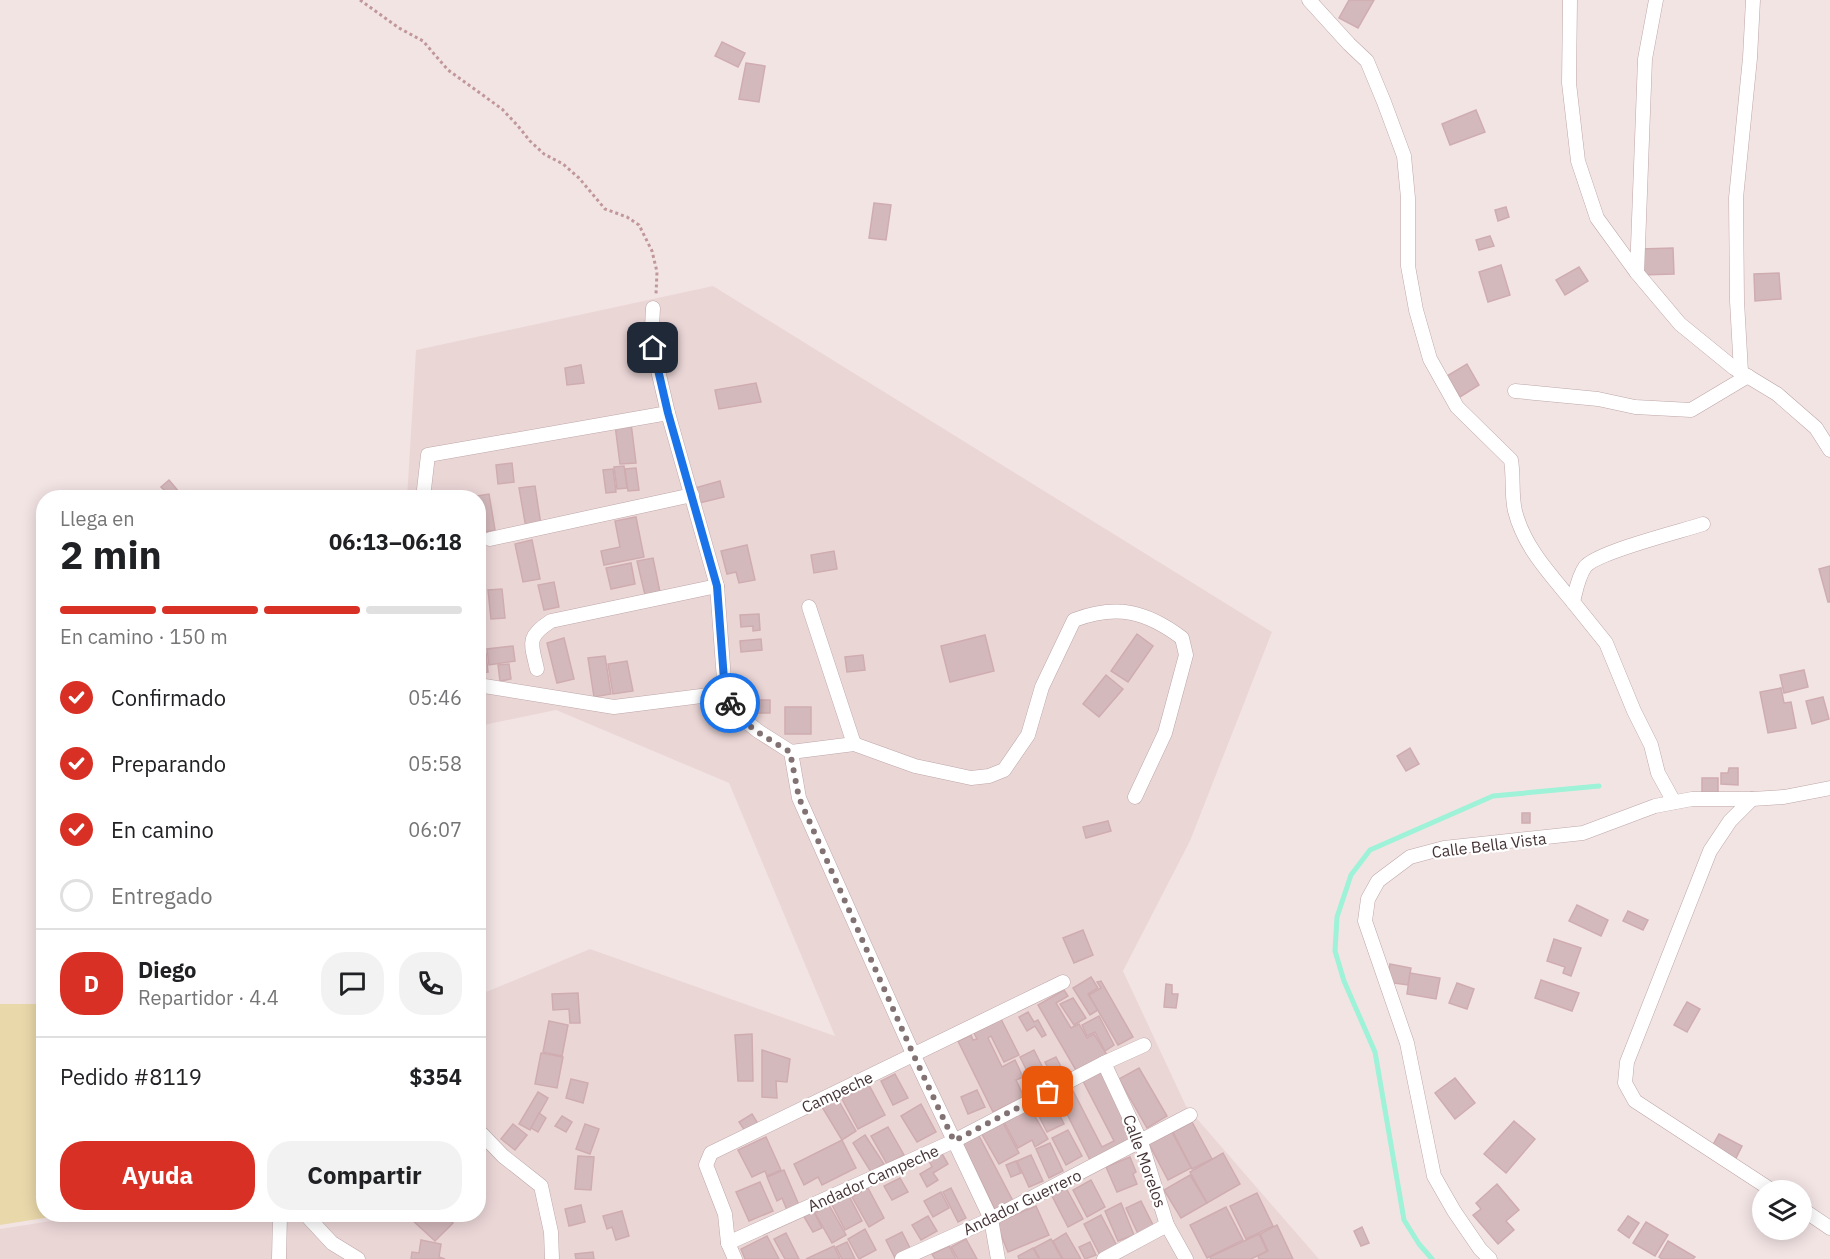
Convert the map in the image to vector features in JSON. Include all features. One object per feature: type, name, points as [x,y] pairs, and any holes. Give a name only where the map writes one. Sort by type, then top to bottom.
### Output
[{"type":"street","points":[[1309,0],[1349,44],[1367,60],[1404,156],[1408,198],[1408,266],[1416,310],[1430,359],[1457,407],[1511,460],[1515,509],[1521,529],[1535,556],[1606,643],[1634,711],[1651,745],[1658,773],[1674,802]]},
{"type":"street","points":[[1570,0],[1569,83],[1578,161],[1597,218],[1637,273],[1680,324],[1745,374],[1777,394],[1816,428],[1830,450]]},
{"type":"street","points":[[1637,273],[1645,59],[1656,0]]},
{"type":"street","points":[[1745,374],[1737,301],[1736,198],[1750,58],[1753,0]]},
{"type":"street","points":[[653,308],[653,348],[668,413],[717,586],[725,693],[733,711],[790,752],[854,744],[915,766],[971,778],[989,776],[1004,770],[1028,735],[1042,687],[1074,620],[1092,613],[1120,610],[1163,624],[1182,638],[1186,655],[1165,733],[1135,797]]},
{"type":"street","points":[[1515,391],[1598,399],[1635,407],[1691,410],[1745,374]]},
{"type":"street","points":[[424,490],[428,455],[668,413]]},
{"type":"street","points":[[490,539],[692,495]]},
{"type":"street","points":[[1573,602],[1586,565],[1602,555],[1703,524]]},
{"type":"street","points":[[537,669],[531,645],[536,630],[551,621],[717,586]]},
{"type":"street","points":[[809,607],[854,744]]},
{"type":"street","points":[[486,686],[614,707],[725,693]]},
{"type":"street","points":[[790,752],[799,798],[914,1056],[992,1219],[998,1259]]},
{"type":"street","name":"Calle Bella Vista","points":[[1490,1259],[1467,1230],[1434,1176],[1407,1043],[1365,921],[1368,899],[1378,881],[1410,857],[1444,848],[1583,833],[1655,806],[1692,799],[1784,797],[1830,788]]},
{"type":"street","points":[[1752,799],[1730,821],[1710,851],[1626,1062],[1625,1083],[1635,1101],[1756,1180]]},
{"type":"street","name":"Campeche","points":[[735,1259],[728,1243],[725,1214],[706,1165],[711,1153],[1064,982]]},
{"type":"street","name":"Andador Campeche","points":[[728,1243],[954,1141],[1104,1063],[1144,1045]]},
{"type":"street","name":"Calle Morelos","points":[[1104,1063],[1141,1142],[1167,1225],[1186,1259]]},
{"type":"street","name":"Andador Guerrero","points":[[902,1259],[992,1219],[1190,1115]]},
{"type":"street","points":[[486,1138],[503,1156],[541,1186],[551,1232],[552,1259]]},
{"type":"street","points":[[1812,1216],[1830,1228]]},
{"type":"street","points":[[279,1259],[280,1222]]},
{"type":"street","points":[[312,1222],[332,1243],[358,1259]]},
{"type":"street","points":[[1104,1259],[1167,1225]]},
{"type":"path","points":[[360,0],[399,28],[423,41],[448,70],[502,109],[530,141],[579,178],[605,209],[627,217],[639,225],[652,251],[657,272],[653,308]]},
{"type":"shaded area","points":[[713,286],[1272,632],[1190,841],[1123,971],[1186,1106],[1319,1259],[0,1259],[0,1229],[44,1222],[486,1222],[486,992],[590,949],[835,1036],[729,783],[556,710],[486,725],[486,490],[407,490],[416,350]]},
{"type":"shaded area","points":[[0,1004],[36,1004],[36,1219],[0,1225]]},
{"type":"building","points":[[1349,0],[1374,0],[1358,28],[1339,18]]},
{"type":"building","points":[[722,42],[745,53],[738,67],[715,56]]},
{"type":"building","points":[[746,63],[765,66],[759,102],[739,99]]},
{"type":"building","points":[[1476,110],[1485,132],[1450,145],[1442,124]]},
{"type":"building","points":[[874,203],[891,205],[886,240],[869,238]]},
{"type":"building","points":[[1506,207],[1509,217],[1498,221],[1495,210]]},
{"type":"building","points":[[1490,236],[1494,246],[1479,250],[1476,240]]},
{"type":"building","points":[[1673,248],[1674,274],[1641,275],[1640,249]]},
{"type":"building","points":[[1501,265],[1510,295],[1488,302],[1479,272]]},
{"type":"building","points":[[1579,267],[1588,281],[1565,295],[1556,280]]},
{"type":"building","points":[[1779,273],[1781,299],[1755,301],[1754,274]]},
{"type":"building","points":[[1467,364],[1479,385],[1460,397],[1447,376]]},
{"type":"building","points":[[581,365],[584,383],[567,385],[565,368]]},
{"type":"building","points":[[756,383],[761,402],[719,409],[715,390]]},
{"type":"building","points":[[631,423],[636,463],[620,464],[615,425]]},
{"type":"building","points":[[512,463],[514,482],[498,484],[496,465]]},
{"type":"building","points":[[624,466],[627,488],[617,489],[614,467]]},
{"type":"building","points":[[636,468],[639,490],[628,491],[625,469]]},
{"type":"building","points":[[613,469],[616,492],[606,493],[603,470]]},
{"type":"building","points":[[169,480],[177,490],[164,490],[161,487]]},
{"type":"building","points":[[720,481],[724,497],[699,503],[695,488]]},
{"type":"building","points":[[535,486],[541,525],[526,528],[519,488]]},
{"type":"building","points":[[486,494],[489,494],[495,530],[486,532]]},
{"type":"building","points":[[636,517],[644,557],[604,565],[601,551],[620,547],[615,521]]},
{"type":"building","points":[[532,540],[540,579],[523,582],[515,544]]},
{"type":"building","points":[[747,545],[755,580],[739,583],[736,572],[727,574],[721,551]]},
{"type":"building","points":[[834,551],[837,569],[814,573],[811,555]]},
{"type":"building","points":[[653,558],[660,592],[645,595],[637,561]]},
{"type":"building","points":[[631,563],[635,584],[611,589],[606,568]]},
{"type":"building","points":[[1830,566],[1830,602],[1828,602],[1819,569]]},
{"type":"building","points":[[554,582],[559,607],[544,610],[538,585]]},
{"type":"building","points":[[502,589],[505,618],[491,619],[488,590]]},
{"type":"building","points":[[759,614],[760,630],[753,631],[753,626],[741,627],[740,615]]},
{"type":"building","points":[[1137,634],[1153,646],[1128,682],[1111,671]]},
{"type":"building","points":[[985,635],[994,671],[950,682],[941,646]]},
{"type":"building","points":[[564,638],[574,679],[557,683],[547,643]]},
{"type":"building","points":[[761,639],[762,650],[741,652],[740,641]]},
{"type":"building","points":[[513,646],[515,661],[489,665],[487,649]]},
{"type":"building","points":[[863,655],[865,670],[847,672],[845,657]]},
{"type":"building","points":[[605,656],[611,694],[594,697],[588,658]]},
{"type":"building","points":[[627,661],[633,691],[613,694],[608,664]]},
{"type":"building","points":[[509,664],[511,679],[500,681],[498,665]]},
{"type":"building","points":[[1804,670],[1808,687],[1784,693],[1780,675]]},
{"type":"building","points":[[1106,675],[1123,689],[1099,717],[1083,704]]},
{"type":"building","points":[[1781,688],[1784,703],[1791,702],[1796,728],[1768,733],[1760,692]]},
{"type":"building","points":[[1823,697],[1829,719],[1812,724],[1806,701]]},
{"type":"building","points":[[752,700],[770,700],[770,713],[752,713]]},
{"type":"building","points":[[785,707],[811,707],[811,734],[785,734]]},
{"type":"building","points":[[1410,748],[1419,764],[1406,771],[1397,756]]},
{"type":"building","points":[[1729,768],[1738,768],[1738,785],[1721,784],[1721,773],[1728,773]]},
{"type":"building","points":[[1702,778],[1718,778],[1718,793],[1702,793]]},
{"type":"building","points":[[1522,813],[1530,813],[1530,823],[1522,823]]},
{"type":"building","points":[[1108,821],[1111,831],[1086,838],[1083,827]]},
{"type":"building","points":[[1577,905],[1608,920],[1601,936],[1569,921]]},
{"type":"building","points":[[1628,911],[1648,920],[1643,930],[1623,921]]},
{"type":"building","points":[[1083,930],[1093,955],[1074,963],[1063,938]]},
{"type":"building","points":[[1554,939],[1581,948],[1571,976],[1563,973],[1565,967],[1547,961]]},
{"type":"building","points":[[1390,964],[1411,968],[1408,985],[1387,982]]},
{"type":"building","points":[[1410,973],[1440,978],[1436,999],[1407,994]]},
{"type":"building","points":[[1091,977],[1098,988],[1088,994],[1098,1010],[1090,1015],[1073,988]]},
{"type":"building","points":[[1541,980],[1579,993],[1572,1011],[1535,998]]},
{"type":"building","points":[[1101,981],[1133,1037],[1118,1045],[1089,995],[1101,988],[1097,982]]},
{"type":"building","points":[[1457,983],[1474,989],[1467,1009],[1449,1003]]},
{"type":"building","points":[[1166,984],[1172,985],[1172,994],[1178,994],[1176,1008],[1164,1007]]},
{"type":"building","points":[[1064,990],[1068,996],[1056,1003],[1071,1028],[1079,1024],[1087,1038],[1094,1034],[1107,1055],[1077,1072],[1038,1005]]},
{"type":"building","points":[[578,993],[580,1023],[570,1023],[569,1009],[553,1010],[552,994]]},
{"type":"building","points":[[1073,998],[1086,1018],[1074,1025],[1060,1004]]},
{"type":"building","points":[[1687,1002],[1700,1009],[1687,1032],[1674,1025]]},
{"type":"building","points":[[1028,1012],[1034,1022],[1038,1020],[1046,1035],[1042,1037],[1035,1026],[1027,1031],[1019,1017]]},
{"type":"building","points":[[1099,1016],[1114,1045],[1105,1051],[1095,1032],[1087,1036],[1082,1025]]},
{"type":"building","points":[[1001,1019],[1019,1055],[1004,1062],[991,1036],[988,1038],[1002,1067],[1015,1060],[1023,1077],[1016,1080],[1024,1097],[993,1112],[958,1041],[971,1035],[973,1040],[977,1039],[974,1033]]},
{"type":"building","points":[[549,1021],[568,1025],[562,1056],[543,1052]]},
{"type":"building","points":[[752,1034],[753,1081],[738,1081],[735,1035]]},
{"type":"building","points":[[762,1050],[790,1059],[787,1082],[776,1081],[777,1098],[762,1097]]},
{"type":"building","points":[[1034,1050],[1049,1080],[1035,1087],[1020,1057]]},
{"type":"building","points":[[541,1053],[563,1057],[557,1088],[535,1084]]},
{"type":"building","points":[[1056,1057],[1066,1076],[1054,1081],[1045,1062]]},
{"type":"building","points":[[1139,1068],[1167,1116],[1147,1128],[1119,1079]]},
{"type":"building","points":[[1101,1072],[1136,1139],[1091,1162],[1057,1094],[1071,1087],[1102,1147],[1114,1141],[1083,1081]]},
{"type":"building","points":[[895,1074],[908,1098],[893,1105],[881,1081]]},
{"type":"building","points":[[1455,1078],[1475,1103],[1455,1119],[1435,1093]]},
{"type":"building","points":[[571,1079],[588,1083],[583,1103],[566,1098]]},
{"type":"building","points":[[869,1085],[885,1115],[858,1129],[842,1099]]},
{"type":"building","points":[[977,1090],[985,1107],[968,1114],[961,1097]]},
{"type":"building","points":[[538,1092],[548,1098],[530,1130],[519,1124]]},
{"type":"building","points":[[1050,1096],[1064,1124],[1047,1132],[1033,1104]]},
{"type":"building","points":[[837,1098],[856,1131],[842,1140],[822,1107]]},
{"type":"building","points":[[921,1104],[936,1132],[917,1142],[901,1116]]},
{"type":"building","points":[[1030,1108],[1048,1139],[1035,1147],[1032,1140],[1018,1148],[1004,1122]]},
{"type":"building","points":[[539,1113],[546,1118],[538,1132],[531,1128]]},
{"type":"building","points":[[752,1114],[760,1127],[747,1134],[739,1122]]},
{"type":"building","points":[[562,1116],[572,1122],[566,1132],[555,1126]]},
{"type":"building","points":[[1001,1119],[1019,1153],[999,1164],[980,1131]]},
{"type":"building","points":[[1514,1121],[1535,1139],[1506,1173],[1484,1154]]},
{"type":"building","points":[[1192,1122],[1212,1159],[1192,1169],[1173,1132]]},
{"type":"building","points":[[513,1124],[527,1135],[515,1150],[501,1139]]},
{"type":"building","points":[[585,1124],[599,1129],[590,1154],[576,1149]]},
{"type":"building","points":[[888,1127],[904,1155],[887,1164],[871,1136]]},
{"type":"building","points":[[1068,1130],[1082,1156],[1066,1165],[1052,1138]]},
{"type":"building","points":[[1172,1132],[1191,1168],[1168,1180],[1149,1144]]},
{"type":"building","points":[[978,1134],[1013,1201],[996,1212],[962,1142]]},
{"type":"building","points":[[1719,1134],[1742,1146],[1734,1162],[1710,1150]]},
{"type":"building","points":[[865,1135],[884,1164],[871,1172],[853,1143]]},
{"type":"building","points":[[766,1137],[781,1170],[767,1176],[765,1171],[752,1177],[738,1150]]},
{"type":"building","points":[[842,1140],[856,1168],[822,1185],[818,1177],[804,1185],[794,1164]]},
{"type":"building","points":[[1050,1143],[1063,1171],[1049,1178],[1036,1149]]},
{"type":"building","points":[[941,1152],[948,1164],[933,1173],[938,1180],[927,1187],[920,1174],[932,1167],[928,1159]]},
{"type":"building","points":[[1223,1153],[1240,1184],[1207,1203],[1190,1172]]},
{"type":"building","points":[[1031,1155],[1043,1181],[1029,1187],[1017,1161]]},
{"type":"building","points":[[578,1156],[594,1157],[591,1190],[575,1189]]},
{"type":"building","points":[[1130,1157],[1136,1172],[1133,1174],[1137,1184],[1117,1192],[1106,1167]]},
{"type":"building","points":[[1016,1161],[1021,1173],[1011,1177],[1006,1165]]},
{"type":"building","points":[[784,1170],[799,1205],[787,1210],[782,1198],[777,1201],[767,1177]]},
{"type":"building","points":[[1190,1175],[1207,1203],[1181,1218],[1164,1190]]},
{"type":"building","points":[[900,1178],[908,1192],[892,1200],[884,1186]]},
{"type":"building","points":[[1091,1180],[1105,1207],[1087,1217],[1073,1190]]},
{"type":"building","points":[[760,1182],[773,1211],[749,1221],[736,1192]]},
{"type":"building","points":[[1497,1184],[1519,1210],[1506,1221],[1514,1230],[1498,1244],[1473,1215],[1481,1209],[1476,1203]]},
{"type":"building","points":[[868,1188],[884,1218],[869,1227],[852,1197]]},
{"type":"building","points":[[951,1188],[966,1218],[958,1222],[943,1192]]},
{"type":"building","points":[[1066,1188],[1083,1219],[1068,1227],[1052,1196]]},
{"type":"building","points":[[941,1192],[949,1208],[933,1217],[924,1201]]},
{"type":"building","points":[[1257,1193],[1273,1226],[1246,1239],[1230,1206]]},
{"type":"building","points":[[848,1194],[862,1221],[845,1230],[831,1203]]},
{"type":"building","points":[[1141,1201],[1155,1229],[1139,1236],[1126,1208]]},
{"type":"building","points":[[1121,1203],[1134,1235],[1118,1241],[1105,1211]]},
{"type":"building","points":[[581,1205],[585,1222],[569,1226],[565,1209]]},
{"type":"building","points":[[829,1205],[846,1235],[832,1243],[815,1213]]},
{"type":"building","points":[[1036,1206],[1049,1235],[1008,1252],[996,1223]]},
{"type":"building","points":[[1226,1207],[1243,1240],[1207,1258],[1190,1225]]},
{"type":"building","points":[[813,1210],[822,1228],[813,1232],[803,1215]]},
{"type":"building","points":[[622,1211],[629,1236],[616,1240],[612,1227],[607,1229],[603,1216]]},
{"type":"building","points":[[1101,1215],[1117,1246],[1100,1255],[1084,1224]]},
{"type":"building","points":[[928,1216],[937,1231],[921,1240],[912,1225]]},
{"type":"building","points":[[1628,1216],[1639,1223],[1629,1238],[1618,1230]]},
{"type":"building","points":[[414,1222],[452,1222],[435,1241]]},
{"type":"building","points":[[1646,1222],[1668,1235],[1655,1256],[1633,1243]]},
{"type":"building","points":[[1277,1225],[1293,1259],[1259,1259],[1258,1256],[1268,1251],[1260,1234]]},
{"type":"building","points":[[1362,1227],[1369,1243],[1361,1246],[1354,1231]]},
{"type":"building","points":[[865,1229],[876,1250],[859,1259],[848,1239]]},
{"type":"building","points":[[902,1232],[911,1250],[895,1258],[886,1240]]},
{"type":"building","points":[[786,1233],[799,1259],[785,1259],[774,1239]]},
{"type":"building","points":[[1066,1233],[1081,1259],[1063,1259],[1053,1241]]},
{"type":"building","points":[[1259,1234],[1267,1251],[1251,1259],[1211,1259],[1210,1257]]},
{"type":"building","points":[[767,1236],[779,1259],[745,1259],[741,1249]]},
{"type":"building","points":[[966,1239],[977,1259],[958,1259],[951,1247]]},
{"type":"building","points":[[1051,1239],[1062,1259],[1040,1259],[1034,1248]]},
{"type":"building","points":[[421,1240],[441,1244],[439,1257],[445,1259],[411,1259],[412,1252],[419,1253]]},
{"type":"building","points":[[1668,1241],[1695,1257],[1693,1259],[1662,1259],[1659,1257]]},
{"type":"building","points":[[847,1242],[855,1259],[842,1259],[836,1247]]},
{"type":"building","points":[[1090,1242],[1096,1255],[1085,1259],[1079,1247]]},
{"type":"building","points":[[834,1246],[840,1259],[806,1259]]},
{"type":"building","points":[[949,1246],[956,1259],[935,1259],[932,1254]]},
{"type":"building","points":[[1033,1248],[1039,1259],[1019,1259],[1018,1256]]},
{"type":"building","points":[[593,1252],[594,1259],[576,1259],[575,1254]]},
{"type":"waterway","points":[[1432,1259],[1419,1244],[1404,1220],[1375,1052],[1344,981],[1335,951],[1337,917],[1351,875],[1370,850],[1493,796],[1599,786]]},
{"type":"way so far","points":[[730,703],[733,711],[790,752],[799,798],[954,1141],[1048,1092]]},
{"type":"route","points":[[653,348],[668,413],[717,586],[725,693],[730,703]]}]
